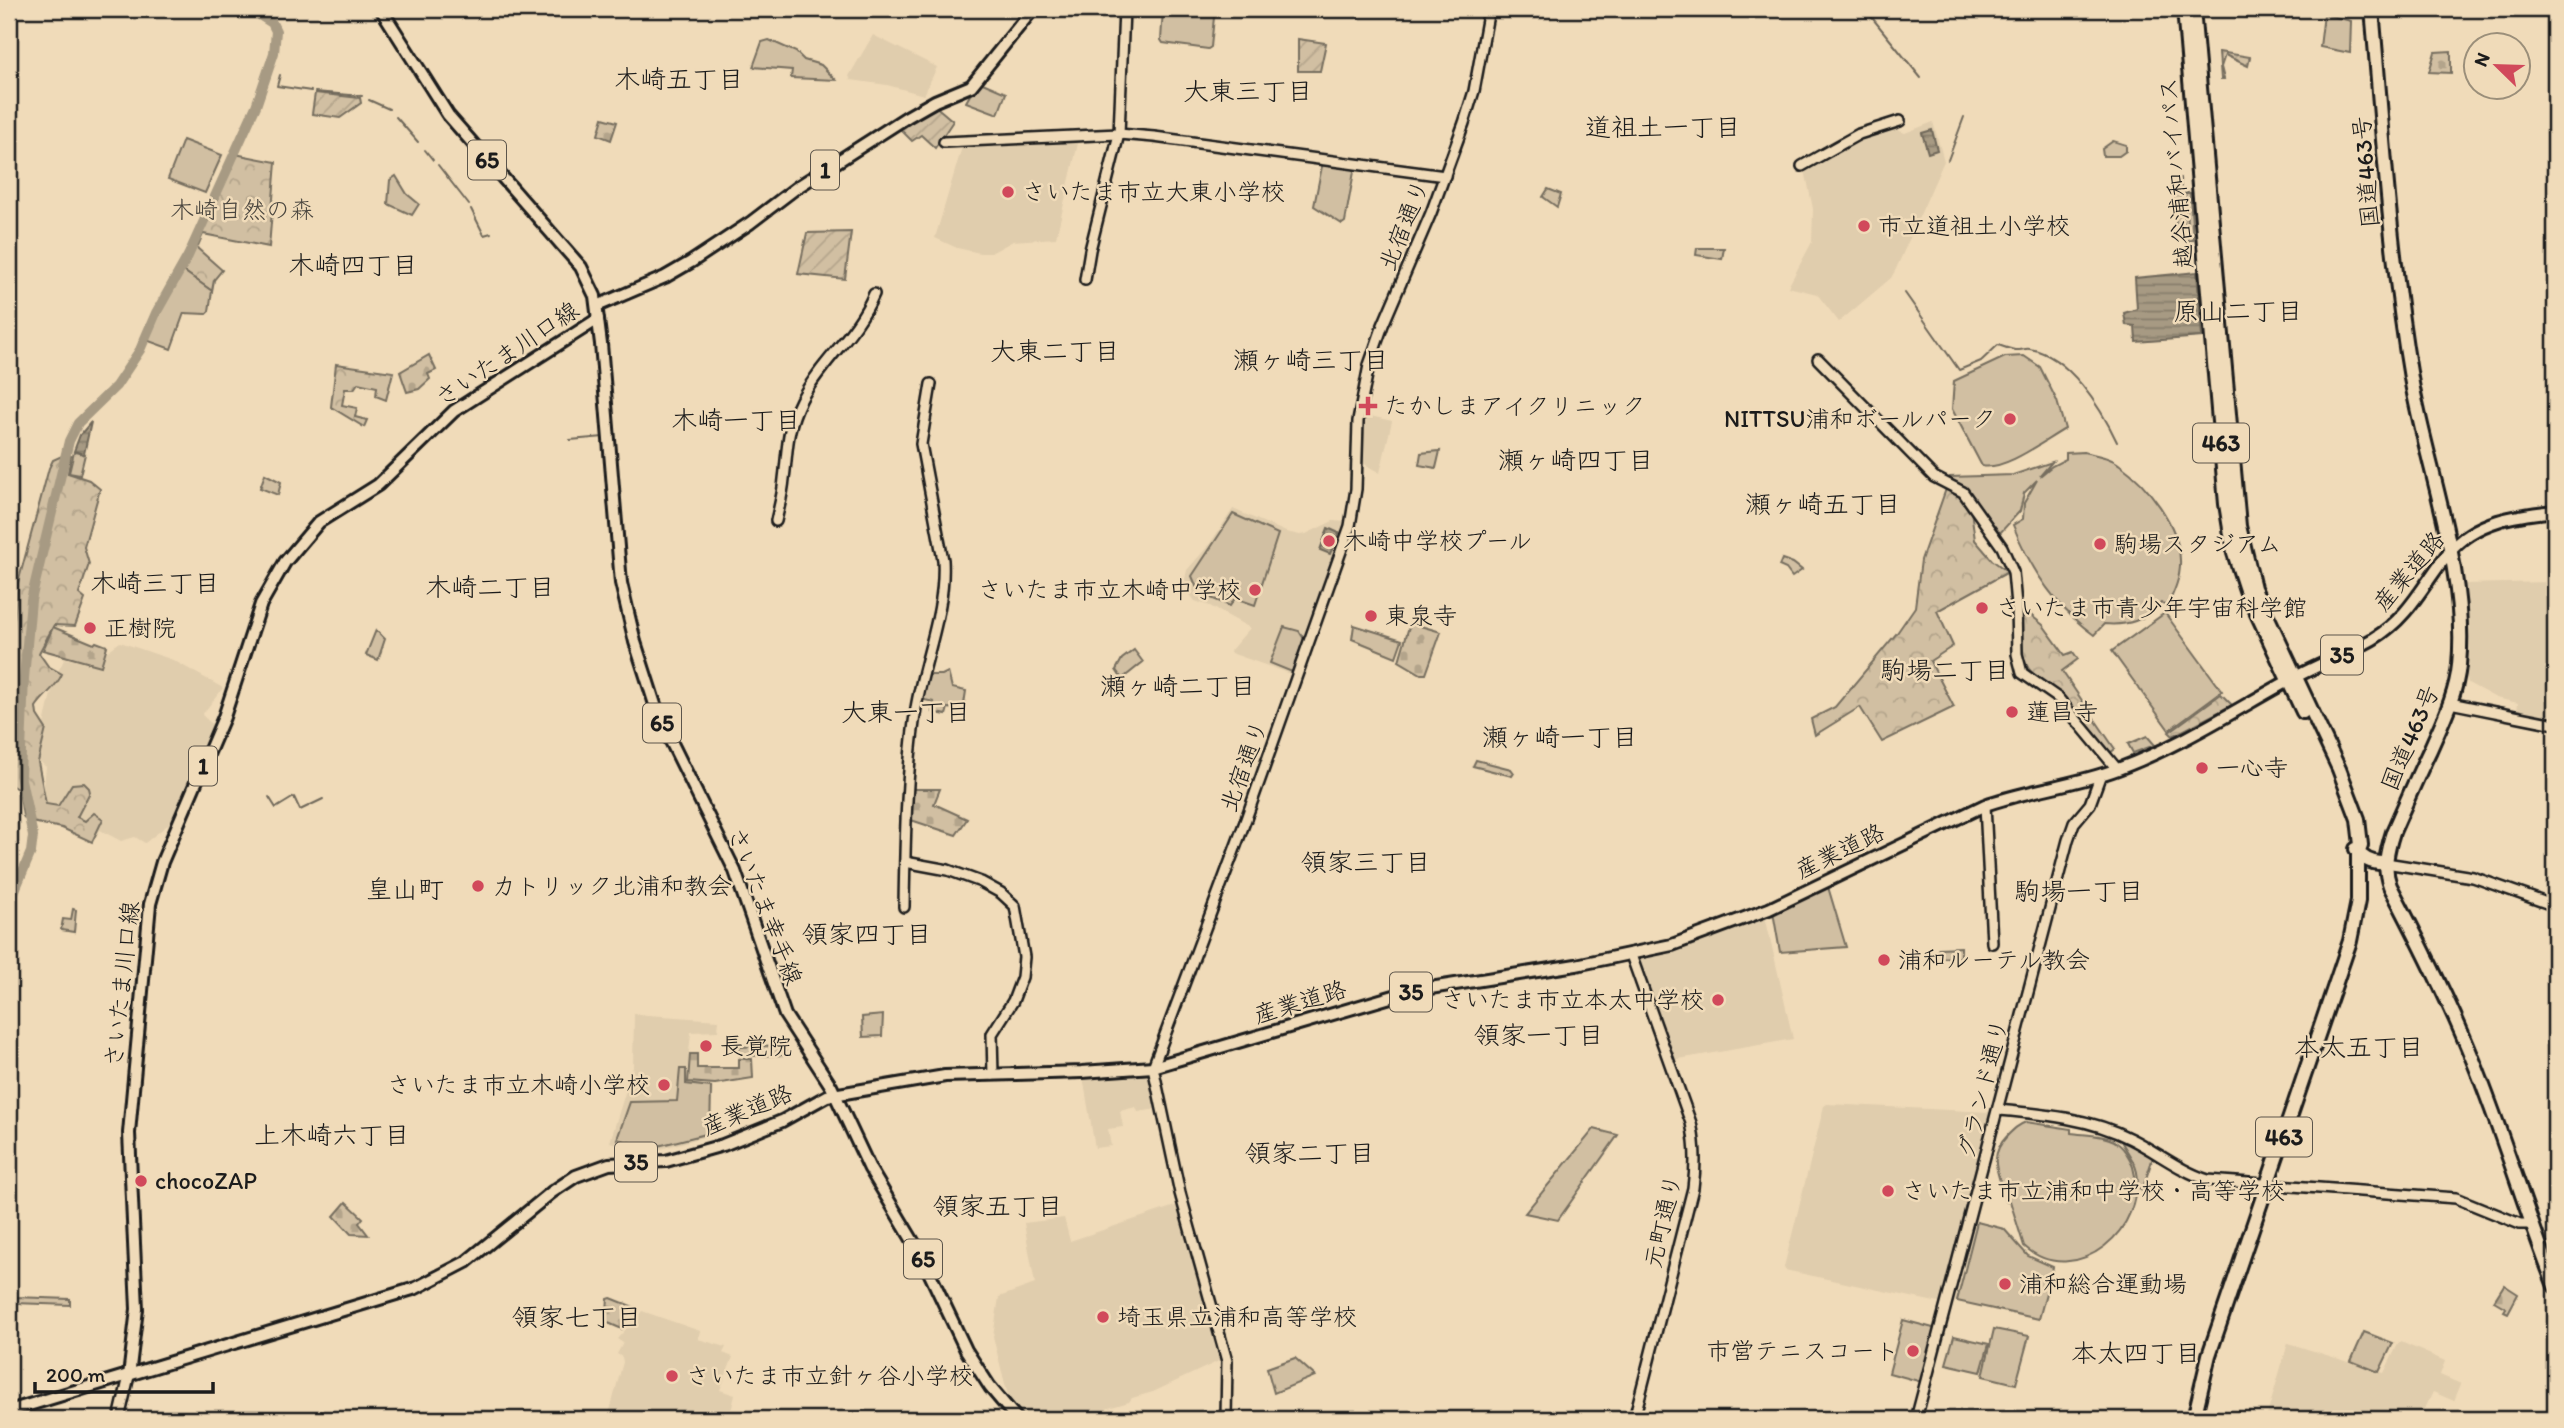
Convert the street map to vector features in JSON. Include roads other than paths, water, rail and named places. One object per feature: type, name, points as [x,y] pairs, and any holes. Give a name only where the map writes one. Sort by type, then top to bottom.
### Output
[{"type":"highway","name":"越谷浦和バイパス","points":[[2184,9],[2226,504],[2234,553],[2246,590],[2292,679]]},
{"type":"highway","name":"越谷浦和バイパス","points":[[2193,9],[2239,526],[2254,588],[2333,772],[2358,853],[2358,901],[2350,942],[2209,1355],[2194,1419]]},
{"type":"highway","name":"国道463号","points":[[2372,9],[2396,276],[2404,334],[2458,597],[2459,633],[2459,663],[2450,703],[2393,832],[2386,863],[2390,886],[2444,991],[2474,1063],[2555,1286]]},
{"type":"highway","points":[[2358,853],[2365,859],[2386,863]]},
{"type":"main road","name":"65","points":[[381,9],[448,115],[580,268],[592,287],[597,306]]},
{"type":"main road","name":"さいたま川口線","points":[[128,1376],[137,1309],[130,1125],[150,904],[162,862],[224,717],[261,604],[285,562],[319,522],[378,485],[454,411],[598,319],[597,306],[665,277],[691,262],[750,223],[796,188],[907,117],[935,101],[971,86],[1033,9]]},
{"type":"main road","name":"さいたま幸手線","points":[[598,319],[620,574],[628,616],[659,717],[735,871],[780,1005],[835,1095],[870,1169],[920,1252],[966,1350],[990,1387],[1017,1419]]},
{"type":"main road","name":"産業道路","points":[[9,1410],[416,1288],[466,1262],[552,1192],[576,1176],[609,1164],[666,1161],[723,1145],[782,1121],[822,1098],[927,1078],[1153,1067],[1411,991],[1631,955],[1701,936],[1769,909],[1985,805],[2101,774],[2160,752],[2292,679],[2365,643],[2394,624],[2411,607],[2449,552],[2471,534],[2498,520],[2555,511]]},
{"type":"street","points":[[1085,280],[1119,134],[1124,9]]},
{"type":"street","name":"北宿通り","points":[[1153,1067],[1246,819],[1350,526],[1356,489],[1358,421],[1369,365],[1445,176],[1474,91],[1489,9]]},
{"type":"street","points":[[1802,166],[1859,134],[1900,121]]},
{"type":"street","points":[[944,142],[1119,134],[1154,136],[1445,176]]},
{"type":"street","points":[[776,521],[784,478],[785,452],[796,412],[819,370],[858,325],[874,294]]},
{"type":"street","points":[[1818,359],[1932,475],[1963,492],[2008,559],[2015,588],[2017,654],[2022,673],[2058,698],[2117,769]]},
{"type":"street","points":[[904,907],[905,821],[916,711],[944,579],[943,560],[921,444],[931,384]]},
{"type":"street","points":[[2450,703],[2555,724]]},
{"type":"street","name":"グランド通り","points":[[1916,1419],[2072,827],[2090,804],[2101,774]]},
{"type":"street","points":[[1985,805],[1992,943]]},
{"type":"street","points":[[905,862],[948,870],[981,882],[1001,893],[1015,906],[1024,957],[1022,977],[1013,1001],[992,1034],[993,1074]]},
{"type":"street","points":[[2386,863],[2473,877],[2555,906]]},
{"type":"street","name":"元町通り","points":[[1631,955],[1690,1123],[1696,1169],[1634,1419]]},
{"type":"street","points":[[1153,1067],[1180,1193],[1227,1361],[1226,1419]]},
{"type":"street","points":[[1998,1110],[2093,1124],[2132,1140],[2195,1176],[2208,1180],[2456,1198],[2520,1224],[2531,1224]]},
{"type":"street","points":[[119,1419],[128,1376]]},
{"type":"waterway","points":[[9,904],[31,852],[33,836],[20,775],[31,600],[69,441],[78,423],[116,386],[140,350],[156,313],[188,256],[256,106],[274,53],[276,31],[272,23],[250,9]]},
{"type":"waterway","points":[[1865,9],[1921,78]]},
{"type":"waterway","points":[[280,75],[277,86],[311,91]]},
{"type":"waterway","points":[[315,92],[362,96]]},
{"type":"waterway","points":[[369,100],[389,109]]},
{"type":"waterway","points":[[396,117],[418,142]]},
{"type":"waterway","points":[[1948,160],[1964,117]]},
{"type":"waterway","points":[[425,150],[433,160]]},
{"type":"waterway","points":[[438,165],[469,205]]},
{"type":"waterway","points":[[471,209],[484,235],[491,233]]},
{"type":"waterway","points":[[1905,293],[1959,370],[1981,361],[1998,345],[2014,350],[2030,349],[2044,354],[2058,362],[2082,385],[2117,442]]},
{"type":"waterway","points":[[570,440],[604,437]]},
{"type":"waterway","points":[[269,797],[276,808],[294,797],[300,810],[323,799]]},
{"type":"place","name":"さいたま市立大東小学校","points":[[1008,192]]},
{"type":"place","name":"市立道祖土小学校","points":[[1864,226]]},
{"type":"place","name":"たかしまアイクリニック","points":[[1368,406]]},
{"type":"place","name":"NITTSU浦和ボールパーク","points":[[2010,419]]},
{"type":"place","name":"木崎中学校プール","points":[[1329,541]]},
{"type":"place","name":"駒場スタジアム","points":[[2100,544]]},
{"type":"place","name":"さいたま市立木崎中学校","points":[[1255,590]]},
{"type":"place","name":"さいたま市青少年宇宙科学館","points":[[1982,608]]},
{"type":"place","name":"東泉寺","points":[[1371,616]]},
{"type":"place","name":"正樹院","points":[[90,628]]},
{"type":"place","name":"蓮昌寺","points":[[2012,712]]},
{"type":"place","name":"一心寺","points":[[2202,768]]},
{"type":"place","name":"カトリック北浦和教会","points":[[478,886]]},
{"type":"place","name":"浦和ルーテル教会","points":[[1884,960]]},
{"type":"place","name":"さいたま市立本太中学校","points":[[1718,1000]]},
{"type":"place","name":"長覚院","points":[[706,1046]]},
{"type":"place","name":"さいたま市立木崎小学校","points":[[664,1085]]},
{"type":"place","name":"chocoZAP","points":[[141,1181]]},
{"type":"place","name":"さいたま市立浦和中学校・高等学校","points":[[1888,1191]]},
{"type":"place","name":"浦和総合運動場","points":[[2005,1284]]},
{"type":"place","name":"埼玉県立浦和高等学校","points":[[1103,1317]]},
{"type":"place","name":"市営テニスコート","points":[[1913,1351]]},
{"type":"place","name":"さいたま市立針ヶ谷小学校","points":[[672,1376]]},
{"type":"district","name":"木崎五丁目","points":[[679,79]]},
{"type":"district","name":"大東三丁目","points":[[1248,91]]},
{"type":"district","name":"道祖土一丁目","points":[[1663,127]]},
{"type":"district","name":"木崎四丁目","points":[[353,265]]},
{"type":"district","name":"原山二丁目","points":[[2238,311]]},
{"type":"district","name":"大東二丁目","points":[[1055,351]]},
{"type":"district","name":"瀬ヶ崎三丁目","points":[[1311,360]]},
{"type":"district","name":"木崎一丁目","points":[[736,420]]},
{"type":"district","name":"瀬ヶ崎四丁目","points":[[1576,460]]},
{"type":"district","name":"瀬ヶ崎五丁目","points":[[1823,504]]},
{"type":"district","name":"木崎三丁目","points":[[155,583]]},
{"type":"district","name":"木崎二丁目","points":[[490,587]]},
{"type":"district","name":"駒場二丁目","points":[[1945,670]]},
{"type":"district","name":"瀬ヶ崎二丁目","points":[[1178,686]]},
{"type":"district","name":"大東一丁目","points":[[906,712]]},
{"type":"district","name":"瀬ヶ崎一丁目","points":[[1560,737]]},
{"type":"district","name":"領家三丁目","points":[[1366,862]]},
{"type":"district","name":"皇山町","points":[[405,889]]},
{"type":"district","name":"駒場一丁目","points":[[2079,891]]},
{"type":"district","name":"領家四丁目","points":[[867,934]]},
{"type":"district","name":"領家一丁目","points":[[1539,1035]]},
{"type":"district","name":"本太五丁目","points":[[2359,1047]]},
{"type":"district","name":"上木崎六丁目","points":[[332,1135]]},
{"type":"district","name":"領家二丁目","points":[[1310,1153]]},
{"type":"district","name":"領家五丁目","points":[[998,1206]]},
{"type":"district","name":"領家七丁目","points":[[577,1317]]},
{"type":"district","name":"本太四丁目","points":[[2136,1353]]},
{"type":"park label","name":"木崎自然の森","points":[[242,210]]}]
